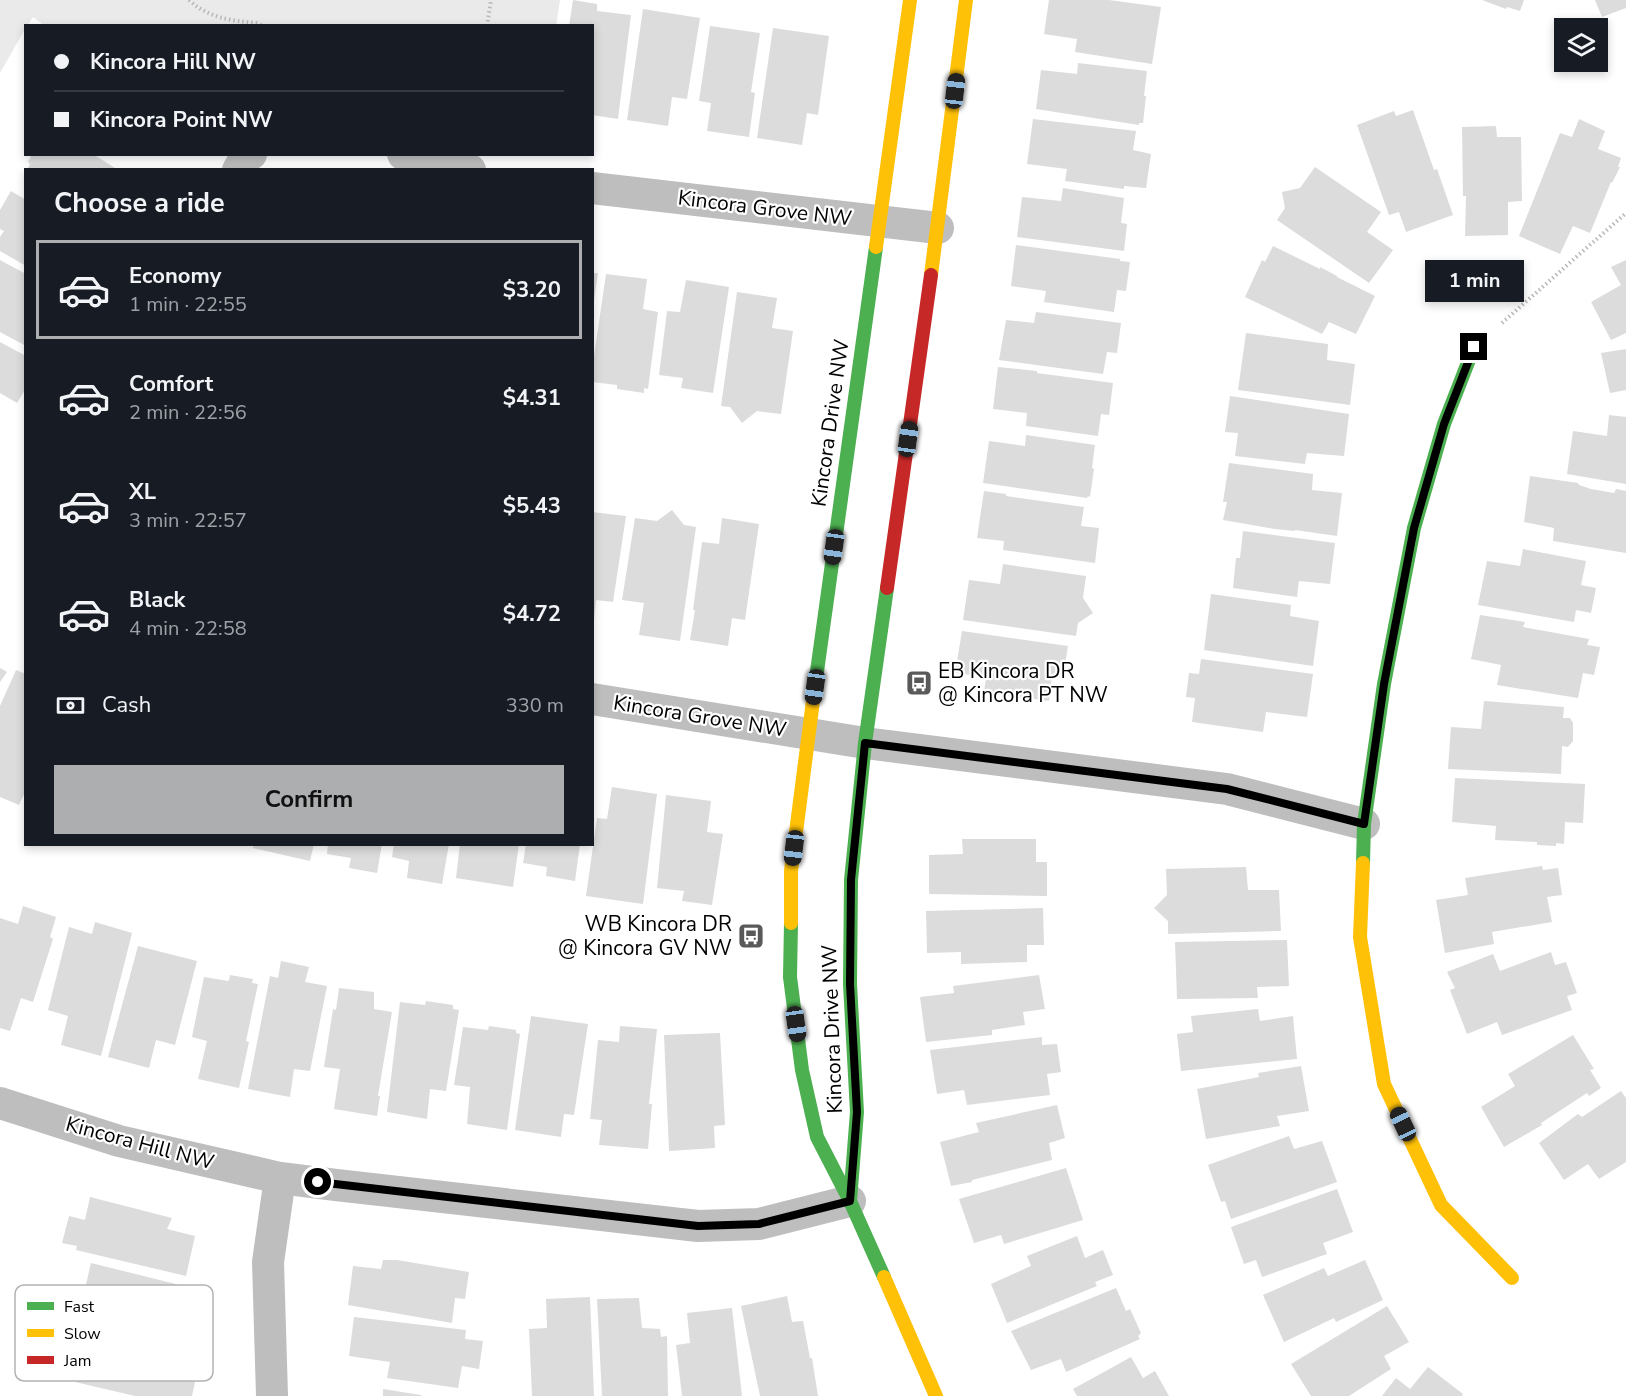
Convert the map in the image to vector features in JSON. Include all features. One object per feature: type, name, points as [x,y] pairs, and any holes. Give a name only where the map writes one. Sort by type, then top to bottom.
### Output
[{"type":"street","name":"Kincora Drive NW","points":[[910,0],[808,733],[791,871],[790,977],[802,1070],[817,1137],[850,1201],[936,1396]]},
{"type":"street","name":"Kincora Drive NW","points":[[850,1201],[857,1112],[850,984],[851,880],[865,743],[938,228],[966,0]]},
{"type":"street","points":[[239,168],[248,156]]},
{"type":"street","points":[[411,156],[462,168]]},
{"type":"street","name":"Kincora Grove NW","points":[[594,188],[938,228]]},
{"type":"street","points":[[1474,347],[1444,424],[1414,528],[1384,684],[1364,824],[1360,937],[1384,1084],[1442,1205],[1512,1278]]},
{"type":"street","name":"Kincora Grove NW","points":[[594,699],[865,743],[1227,789],[1364,824]]},
{"type":"street","name":"Kincora Hill NW","points":[[0,1103],[119,1141],[280,1178],[698,1226],[759,1224],[850,1201]]},
{"type":"street","points":[[272,1396],[268,1262],[280,1178]]},
{"type":"path","points":[[189,0],[197,8],[226,20],[259,24]]},
{"type":"path","points":[[487,24],[491,0]]},
{"type":"path","points":[[1474,347],[1626,213]]},
{"type":"shaded area","points":[[0,0],[560,0],[556,24],[42,24],[33,17],[29,24],[24,24],[24,31],[0,73]]},
{"type":"building","points":[[573,0],[597,4],[597,11],[631,15],[618,119],[594,115],[594,24],[569,24]]},
{"type":"building","points":[[1049,0],[1109,0],[1161,7],[1152,64],[1075,52],[1077,39],[1044,34]]},
{"type":"building","points":[[1482,0],[1524,0],[1520,11],[1507,7],[1506,9]]},
{"type":"building","points":[[1595,0],[1626,0],[1626,8],[1602,17]]},
{"type":"building","points":[[643,9],[700,18],[687,99],[672,97],[668,126],[627,120]]},
{"type":"building","points":[[710,26],[760,33],[751,92],[755,93],[749,137],[707,131],[711,103],[699,101]]},
{"type":"building","points":[[773,28],[829,36],[818,115],[807,113],[802,145],[757,138]]},
{"type":"building","points":[[1078,63],[1147,71],[1143,123],[1139,125],[1036,109],[1041,70],[1077,74]]},
{"type":"building","points":[[1413,110],[1453,215],[1406,232],[1399,212],[1389,215],[1357,125],[1394,111],[1396,116]]},
{"type":"building","points":[[1033,119],[1136,131],[1133,150],[1151,154],[1146,188],[1124,186],[1124,189],[1065,181],[1067,169],[1027,164]]},
{"type":"building","points":[[1579,119],[1605,131],[1598,149],[1621,158],[1618,167],[1620,167],[1611,182],[1590,233],[1573,226],[1560,254],[1519,236],[1560,133],[1572,137]]},
{"type":"building","points":[[1496,126],[1497,137],[1521,137],[1522,201],[1508,202],[1508,235],[1465,236],[1466,196],[1463,196],[1462,127]]},
{"type":"building","points":[[31,156],[96,156],[115,168],[28,168],[30,164],[28,162]]},
{"type":"building","points":[[1315,167],[1381,212],[1367,232],[1393,250],[1369,283],[1277,220],[1285,208],[1282,192],[1300,188]]},
{"type":"building","points":[[1063,188],[1124,198],[1121,223],[1127,224],[1124,251],[1017,237],[1022,197],[1061,201]]},
{"type":"building","points":[[11,191],[24,199],[24,265],[0,251],[0,237],[4,231],[0,229],[0,210]]},
{"type":"building","points":[[1016,245],[1130,262],[1126,291],[1117,290],[1114,312],[1044,302],[1046,291],[1011,286]]},
{"type":"building","points":[[1273,246],[1320,269],[1320,267],[1375,296],[1356,334],[1329,322],[1322,334],[1245,297],[1262,260],[1265,262]]},
{"type":"building","points":[[0,260],[24,273],[24,345],[0,332]]},
{"type":"building","points":[[1626,260],[1626,333],[1611,340],[1591,302],[1621,285],[1611,267]]},
{"type":"building","points":[[594,273],[598,273],[594,300]]},
{"type":"building","points":[[606,274],[647,279],[643,309],[658,312],[648,389],[644,388],[644,393],[617,389],[617,385],[594,382],[594,356]]},
{"type":"building","points":[[686,280],[729,287],[713,393],[681,388],[683,378],[659,375],[667,311],[680,312]]},
{"type":"building","points":[[737,292],[777,298],[772,328],[793,331],[781,414],[757,411],[742,423],[730,407],[721,406]]},
{"type":"building","points":[[1036,312],[1121,323],[1117,353],[1107,352],[1103,374],[999,360],[1006,320],[1034,323]]},
{"type":"building","points":[[1246,333],[1328,344],[1327,360],[1355,364],[1350,405],[1238,390]]},
{"type":"building","points":[[0,342],[24,355],[24,391],[17,403],[0,393]]},
{"type":"building","points":[[1626,349],[1626,390],[1610,393],[1601,353]]},
{"type":"building","points":[[998,367],[1113,383],[1109,415],[1101,414],[1098,436],[1026,426],[1027,413],[993,409]]},
{"type":"building","points":[[1230,396],[1349,414],[1344,456],[1307,453],[1305,464],[1235,456],[1238,433],[1225,432]]},
{"type":"building","points":[[1609,415],[1626,417],[1626,484],[1567,474],[1573,431],[1607,436]]},
{"type":"building","points":[[1026,435],[1095,445],[1090,497],[983,483],[989,441],[1025,446]]},
{"type":"building","points":[[1229,463],[1313,474],[1312,490],[1342,493],[1337,536],[1223,520],[1227,502],[1223,502]]},
{"type":"building","points":[[1530,476],[1578,483],[1591,489],[1614,493],[1616,489],[1626,491],[1626,553],[1553,541],[1554,528],[1524,522]]},
{"type":"building","points":[[984,491],[1084,507],[1081,526],[1099,528],[1095,563],[1003,550],[1004,541],[977,538]]},
{"type":"building","points":[[672,510],[684,525],[696,527],[680,641],[639,635],[644,603],[622,600],[635,518],[657,521]]},
{"type":"building","points":[[594,512],[626,516],[613,602],[596,600],[594,620]]},
{"type":"building","points":[[722,518],[759,524],[745,620],[732,618],[728,646],[690,640],[702,542],[719,544]]},
{"type":"building","points":[[1243,531],[1335,543],[1330,584],[1299,581],[1297,597],[1233,588],[1236,558],[1240,558]]},
{"type":"building","points":[[1523,549],[1586,561],[1581,585],[1596,588],[1591,613],[1576,610],[1574,622],[1478,605],[1487,561],[1520,566]]},
{"type":"building","points":[[1003,564],[1086,576],[1083,598],[1093,613],[1078,623],[1076,636],[963,620],[969,580],[1000,584]]},
{"type":"building","points":[[1211,594],[1291,605],[1290,616],[1319,621],[1313,666],[1204,650]]},
{"type":"building","points":[[1480,615],[1525,622],[1523,627],[1589,639],[1587,645],[1600,647],[1594,675],[1583,673],[1578,698],[1497,685],[1501,665],[1471,659]]},
{"type":"building","points":[[962,631],[1068,646],[1063,678],[1052,676],[1049,701],[984,692],[986,677],[955,673]]},
{"type":"building","points":[[1201,659],[1313,674],[1307,717],[1266,712],[1263,732],[1192,722],[1195,698],[1186,697],[1189,673],[1199,674]]},
{"type":"building","points":[[0,668],[7,672],[0,682]]},
{"type":"building","points":[[16,670],[24,673],[24,794],[19,805],[0,797],[0,706]]},
{"type":"building","points":[[1484,701],[1564,707],[1563,718],[1570,718],[1573,723],[1573,741],[1568,747],[1562,746],[1561,774],[1448,769],[1451,727],[1481,729]]},
{"type":"building","points":[[1455,778],[1585,784],[1583,823],[1565,822],[1564,844],[1556,843],[1556,846],[1537,845],[1537,842],[1495,840],[1496,826],[1452,822]]},
{"type":"building","points":[[612,787],[657,794],[643,904],[586,896],[597,818],[607,819]]},
{"type":"building","points":[[666,795],[711,801],[707,832],[723,834],[712,905],[682,901],[684,891],[657,888]]},
{"type":"building","points":[[962,839],[1036,839],[1036,862],[1047,862],[1047,896],[929,894],[929,855],[963,854]]},
{"type":"building","points":[[254,846],[314,846],[310,861],[253,848]]},
{"type":"building","points":[[328,846],[382,846],[377,873],[349,868],[351,858],[327,854]]},
{"type":"building","points":[[394,846],[449,846],[442,884],[407,878],[409,861],[392,857]]},
{"type":"building","points":[[460,846],[519,846],[513,887],[456,878]]},
{"type":"building","points":[[526,846],[580,846],[575,881],[546,876],[547,867],[523,863]]},
{"type":"building","points":[[1542,866],[1543,870],[1558,868],[1562,895],[1547,897],[1552,922],[1492,932],[1494,944],[1445,953],[1436,900],[1468,895],[1465,878]]},
{"type":"building","points":[[1246,867],[1248,890],[1279,890],[1281,931],[1168,934],[1168,921],[1154,908],[1167,895],[1166,869]]},
{"type":"building","points":[[23,906],[56,917],[50,937],[53,939],[33,1002],[21,998],[10,1031],[0,1028],[0,918],[18,924]]},
{"type":"building","points":[[1043,908],[1044,945],[1027,945],[1027,962],[961,964],[961,952],[927,953],[926,911]]},
{"type":"building","points":[[95,922],[132,933],[101,1056],[61,1045],[68,1016],[48,1010],[69,927],[92,934]]},
{"type":"building","points":[[1287,940],[1289,986],[1257,987],[1258,998],[1177,999],[1175,942]]},
{"type":"building","points":[[138,946],[197,961],[175,1045],[156,1040],[149,1068],[108,1057]]},
{"type":"building","points":[[1551,952],[1555,965],[1566,962],[1577,993],[1567,996],[1572,1010],[1502,1035],[1497,1022],[1467,1034],[1450,990],[1455,988],[1447,972],[1493,954],[1500,971]]},
{"type":"building","points":[[281,961],[309,967],[305,982],[327,986],[310,1071],[294,1069],[290,1097],[248,1089],[270,976],[278,978]]},
{"type":"building","points":[[230,975],[253,979],[252,983],[258,984],[239,1088],[198,1079],[207,1041],[192,1037],[204,977],[228,981]]},
{"type":"building","points":[[1039,975],[1045,1009],[1023,1012],[1025,1025],[992,1030],[992,1035],[926,1042],[920,997],[954,993],[953,986]]},
{"type":"building","points":[[339,988],[374,992],[374,1009],[392,1012],[378,1096],[380,1096],[377,1116],[334,1109],[340,1069],[324,1067],[333,1009],[336,1010]]},
{"type":"building","points":[[426,1001],[453,1005],[453,1009],[459,1010],[446,1091],[430,1089],[427,1119],[387,1112],[400,1002],[425,1005]]},
{"type":"building","points":[[1258,1009],[1260,1021],[1293,1016],[1297,1059],[1181,1071],[1177,1034],[1193,1032],[1191,1016]]},
{"type":"building","points":[[531,1016],[588,1024],[574,1115],[564,1114],[561,1137],[515,1130]]},
{"type":"building","points":[[489,1026],[516,1030],[516,1033],[520,1034],[507,1130],[467,1124],[470,1087],[454,1085],[463,1027],[488,1030]]},
{"type":"building","points":[[620,1026],[657,1029],[649,1104],[652,1104],[648,1149],[599,1145],[602,1120],[590,1119],[598,1040],[619,1042]]},
{"type":"building","points":[[720,1033],[725,1125],[714,1126],[715,1148],[669,1151],[664,1035]]},
{"type":"building","points":[[1573,1035],[1594,1069],[1590,1070],[1601,1088],[1589,1096],[1587,1093],[1541,1123],[1542,1125],[1504,1147],[1481,1107],[1515,1086],[1508,1074]]},
{"type":"building","points":[[1042,1037],[1042,1045],[1057,1044],[1061,1072],[1047,1074],[1050,1095],[967,1105],[964,1090],[937,1094],[930,1050]]},
{"type":"building","points":[[1301,1066],[1309,1111],[1277,1116],[1280,1126],[1206,1139],[1197,1089],[1259,1077],[1258,1073]]},
{"type":"building","points":[[1621,1091],[1626,1098],[1626,1162],[1599,1179],[1588,1164],[1564,1180],[1539,1143],[1578,1114],[1582,1117]]},
{"type":"building","points":[[1057,1105],[1065,1138],[1049,1143],[1052,1160],[951,1186],[940,1142],[979,1132],[976,1123]]},
{"type":"building","points":[[1289,1136],[1294,1149],[1322,1141],[1337,1182],[1231,1219],[1225,1201],[1221,1202],[1208,1165]]},
{"type":"building","points":[[1066,1168],[1083,1220],[1004,1244],[1001,1235],[974,1243],[959,1199]]},
{"type":"building","points":[[1337,1189],[1353,1232],[1323,1243],[1327,1254],[1262,1277],[1256,1260],[1244,1264],[1231,1227]]},
{"type":"building","points":[[90,1197],[172,1218],[167,1229],[195,1236],[186,1276],[76,1250],[77,1246],[62,1243],[69,1216],[85,1220]]},
{"type":"building","points":[[1077,1236],[1085,1258],[1103,1250],[1113,1275],[1095,1282],[1097,1286],[1007,1323],[991,1284],[1031,1266],[1027,1256]]},
{"type":"building","points":[[383,1260],[397,1260],[469,1272],[465,1299],[455,1298],[452,1323],[348,1305],[353,1266],[381,1269]]},
{"type":"building","points":[[1365,1260],[1383,1300],[1336,1322],[1334,1318],[1284,1342],[1263,1295],[1324,1268],[1328,1276]]},
{"type":"building","points":[[91,1263],[180,1285],[86,1285]]},
{"type":"building","points":[[1116,1288],[1126,1311],[1130,1309],[1141,1333],[1138,1336],[1140,1339],[1066,1372],[1061,1359],[1031,1370],[1011,1331]]},
{"type":"building","points":[[787,1296],[792,1322],[803,1321],[818,1396],[760,1396],[741,1306]]},
{"type":"building","points":[[590,1297],[594,1396],[532,1396],[529,1329],[547,1328],[546,1299]]},
{"type":"building","points":[[639,1298],[642,1328],[660,1329],[661,1337],[667,1336],[668,1396],[602,1396],[597,1299]]},
{"type":"building","points":[[1387,1306],[1409,1342],[1384,1356],[1391,1369],[1349,1396],[1311,1396],[1291,1364]]},
{"type":"building","points":[[732,1308],[742,1396],[682,1396],[676,1345],[690,1343],[687,1313]]},
{"type":"building","points":[[354,1317],[466,1330],[465,1339],[483,1341],[479,1369],[462,1366],[458,1388],[387,1378],[390,1362],[349,1356]]},
{"type":"building","points":[[1131,1357],[1143,1378],[1155,1371],[1169,1396],[1077,1396],[1073,1389]]},
{"type":"building","points":[[1428,1367],[1463,1394],[1462,1396],[1382,1396],[1396,1378],[1410,1389]]},
{"type":"building","points":[[195,1381],[192,1396],[135,1396],[75,1382]]},
{"type":"building","points":[[383,1389],[421,1395],[421,1396],[383,1396]]},
{"type":"traffic: fast","points":[[814,693],[876,247]]},
{"type":"traffic: fast","points":[[1363,863],[1364,824],[1384,684],[1414,528],[1444,424],[1474,347]]},
{"type":"traffic: fast","points":[[850,1201],[857,1112],[850,984],[851,880],[865,743],[887,588]]},
{"type":"traffic: fast","points":[[791,923],[790,977],[802,1070],[817,1137],[850,1201],[884,1277]]},
{"type":"traffic: slow","points":[[876,247],[910,0]]},
{"type":"traffic: slow","points":[[931,275],[966,0]]},
{"type":"traffic: slow","points":[[791,923],[791,871],[814,693]]},
{"type":"traffic: slow","points":[[1363,863],[1360,937],[1384,1084],[1441,1205],[1512,1278]]},
{"type":"traffic: slow","points":[[884,1277],[936,1396]]},
{"type":"traffic: jam","points":[[887,588],[931,275]]},
{"type":"place","name":"EB Kincora DR @ Kincora PT NW","points":[[919,683]]},
{"type":"place","name":"WB Kincora DR @ Kincora GV NW","points":[[751,936]]},
{"type":"route","points":[[318,1182],[698,1226],[759,1224],[850,1201],[857,1112],[850,984],[851,880],[865,743],[1227,789],[1364,824],[1384,684],[1414,528],[1444,424],[1474,347]]}]
